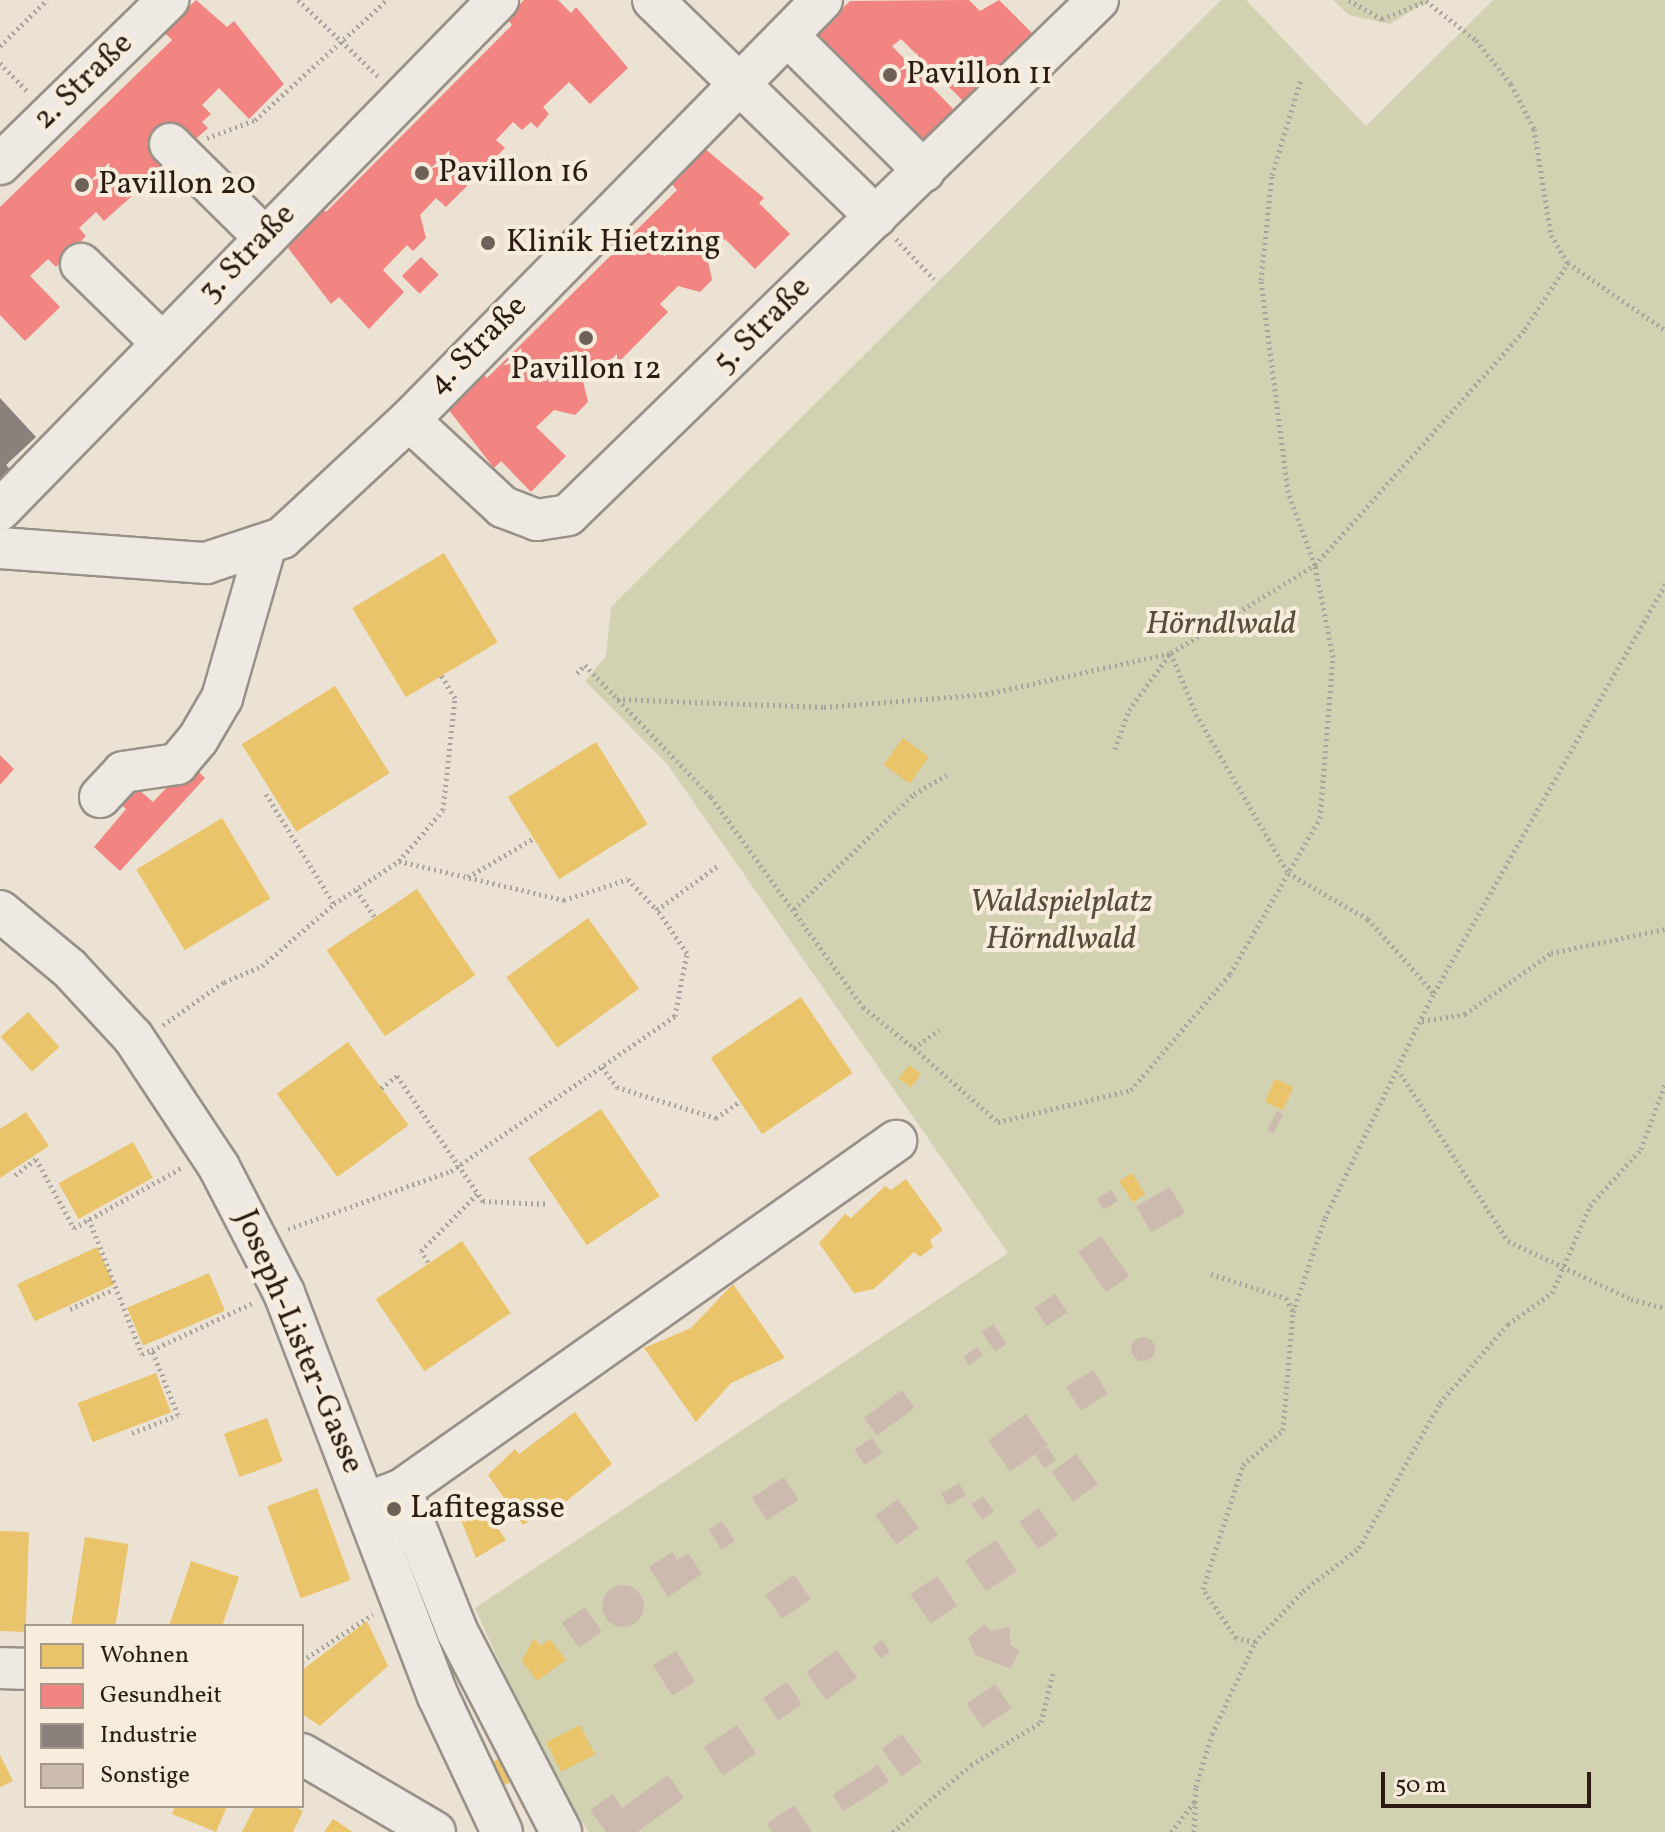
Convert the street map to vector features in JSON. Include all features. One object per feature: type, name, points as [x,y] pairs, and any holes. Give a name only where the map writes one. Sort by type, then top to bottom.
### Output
[{"type":"street","name":"2. Straße","points":[[0,164],[168,0]]},
{"type":"street","name":"3. Straße","points":[[0,510],[498,0]]},
{"type":"street","points":[[653,0],[876,217]]},
{"type":"street","name":"4. Straße","points":[[265,548],[409,420],[790,38],[822,0]]},
{"type":"street","name":"5. Straße","points":[[409,420],[503,507],[537,520],[568,515],[1098,0]]},
{"type":"street","points":[[790,38],[924,171]]},
{"type":"street","points":[[178,150],[265,238]]},
{"type":"street","points":[[81,264],[162,343]]},
{"type":"street","points":[[0,548],[188,564],[265,548],[222,698],[198,739],[177,764],[123,772],[100,797]]},
{"type":"street","name":"Joseph-Lister-Gasse","points":[[0,911],[69,968],[133,1037],[259,1242],[384,1496],[438,1696],[502,1832]]},
{"type":"street","points":[[561,1832],[384,1496],[896,1141]]},
{"type":"street","points":[[0,1668],[24,1669]]},
{"type":"street","points":[[304,1755],[435,1832]]},
{"type":"path","points":[[0,46],[47,0]]},
{"type":"path","points":[[298,0],[401,98]]},
{"type":"path","points":[[178,150],[211,134],[255,120],[387,0]]},
{"type":"path","points":[[1349,0],[1382,19],[1426,0],[1476,40],[1511,84],[1534,129],[1551,235],[1568,263],[1665,330]]},
{"type":"path","points":[[577,673],[585,665],[711,797],[863,1007],[998,1122],[1131,1090],[1230,974],[1320,818],[1331,736],[1333,657],[1315,565],[1288,492],[1261,280],[1272,175],[1301,79]]},
{"type":"path","points":[[876,217],[934,279]]},
{"type":"path","points":[[617,699],[824,707],[986,694],[1171,653],[1315,565],[1525,329],[1568,263]]},
{"type":"path","points":[[1255,1642],[1236,1638],[1203,1589],[1243,1465],[1283,1430],[1293,1312],[1325,1218],[1400,1073],[1434,993],[1665,584]]},
{"type":"path","points":[[1115,749],[1129,710],[1171,653]]},
{"type":"path","points":[[1171,653],[1196,714],[1288,873],[1368,919],[1434,993]]},
{"type":"path","points":[[133,1037],[174,1021],[224,982],[262,966],[334,904],[399,861],[443,810],[455,698],[441,675]]},
{"type":"path","points":[[794,909],[914,794],[950,773]]},
{"type":"path","points":[[266,794],[334,904]]},
{"type":"path","points":[[467,878],[534,838]]},
{"type":"path","points":[[259,1242],[458,1166],[675,1016],[681,1003],[687,953],[646,894],[628,879],[564,900],[399,861]]},
{"type":"path","points":[[657,910],[720,864]]},
{"type":"path","points":[[356,890],[374,916]]},
{"type":"path","points":[[1422,1021],[1465,1014],[1551,953],[1665,929]]},
{"type":"path","points":[[914,1048],[939,1030]]},
{"type":"path","points":[[602,1067],[617,1087],[716,1118],[740,1101]]},
{"type":"path","points":[[1400,1073],[1508,1241],[1665,1308]]},
{"type":"path","points":[[381,1088],[397,1076],[477,1194],[494,1204],[549,1204]]},
{"type":"path","points":[[1194,1832],[1196,1800],[1212,1734],[1255,1642],[1303,1591],[1359,1548],[1440,1403],[1508,1324],[1552,1293],[1567,1267],[1590,1206],[1641,1149],[1665,1084]]},
{"type":"path","points":[[15,1175],[36,1159],[74,1228],[183,1167]]},
{"type":"path","points":[[428,1262],[421,1251],[477,1194]]},
{"type":"path","points":[[70,1309],[121,1286],[89,1219]]},
{"type":"path","points":[[1211,1274],[1286,1298],[1293,1312]]},
{"type":"path","points":[[114,1289],[142,1354],[258,1301]]},
{"type":"path","points":[[132,1433],[178,1415],[152,1350]]},
{"type":"path","points":[[304,1659],[353,1622],[385,1610]]},
{"type":"path","points":[[893,1832],[971,1765],[1041,1722],[1053,1673]]},
{"type":"path","points":[[1171,1832],[1196,1800]]},
{"type":"green space","name":"Hörndlwald","points":[[1221,0],[1246,0],[1366,126],[1493,0],[1665,0],[1665,1832],[589,1832],[553,1781],[475,1608],[1008,1253],[667,764],[585,681],[606,656],[611,607]]},
{"type":"green space","points":[[1333,0],[1429,0],[1390,24],[1349,15]]},
{"type":"building: Wohnen","points":[[444,553],[498,642],[406,697],[352,608]]},
{"type":"building: Wohnen","points":[[335,686],[390,773],[296,832],[242,744]]},
{"type":"building: Wohnen","points":[[903,738],[929,757],[909,784],[884,765]]},
{"type":"building: Wohnen","points":[[596,742],[647,824],[559,879],[508,797]]},
{"type":"building: Wohnen","points":[[222,818],[270,899],[185,950],[136,870]]},
{"type":"building: Wohnen","points":[[417,889],[475,975],[385,1036],[327,950]]},
{"type":"building: Wohnen","points":[[588,918],[639,988],[557,1048],[506,977]]},
{"type":"building: Wohnen","points":[[801,997],[852,1073],[762,1134],[711,1058]]},
{"type":"building: Wohnen","points":[[28,1012],[59,1047],[32,1072],[1,1037]]},
{"type":"building: Wohnen","points":[[348,1042],[409,1125],[337,1177],[277,1094]]},
{"type":"building: Wohnen","points":[[909,1065],[921,1074],[911,1088],[899,1079]]},
{"type":"building: Wohnen","points":[[1275,1079],[1293,1087],[1283,1110],[1265,1102]]},
{"type":"building: Wohnen","points":[[601,1109],[660,1196],[587,1245],[528,1158]]},
{"type":"building: Wohnen","points":[[26,1112],[49,1146],[0,1178],[0,1129]]},
{"type":"building: Wohnen","points":[[133,1142],[153,1178],[79,1219],[59,1183]]},
{"type":"building: Wohnen","points":[[1132,1173],[1145,1194],[1133,1202],[1119,1181]]},
{"type":"building: Wohnen","points":[[906,1179],[943,1230],[930,1240],[933,1247],[920,1257],[914,1252],[874,1289],[854,1293],[819,1243],[845,1214],[851,1218],[885,1186],[891,1190]]},
{"type":"building: Wohnen","points":[[462,1241],[511,1313],[424,1371],[376,1299]]},
{"type":"building: Wohnen","points":[[97,1247],[114,1284],[35,1321],[17,1284]]},
{"type":"building: Wohnen","points":[[209,1273],[225,1311],[143,1346],[127,1308]]},
{"type":"building: Wohnen","points":[[733,1284],[785,1358],[731,1383],[696,1422],[644,1348],[691,1328]]},
{"type":"building: Wohnen","points":[[156,1373],[171,1412],[93,1442],[78,1403]]},
{"type":"building: Wohnen","points":[[575,1412],[612,1464],[541,1522],[537,1516],[523,1525],[488,1475],[515,1449],[519,1454]]},
{"type":"building: Wohnen","points":[[267,1418],[283,1461],[240,1477],[224,1434]]},
{"type":"building: Wohnen","points":[[317,1488],[351,1580],[301,1598],[267,1506]]},
{"type":"building: Wohnen","points":[[479,1502],[506,1540],[476,1558],[459,1515]]},
{"type":"building: Wohnen","points":[[0,1531],[29,1532],[24,1632],[0,1631]]},
{"type":"building: Wohnen","points":[[85,1537],[128,1544],[116,1624],[71,1624]]},
{"type":"building: Wohnen","points":[[191,1561],[239,1577],[223,1624],[170,1624]]},
{"type":"building: Wohnen","points":[[367,1621],[388,1666],[320,1726],[304,1715],[304,1668]]},
{"type":"building: Wohnen","points":[[534,1638],[540,1646],[550,1639],[566,1660],[537,1681],[522,1661]]},
{"type":"building: Wohnen","points":[[580,1725],[595,1754],[561,1772],[546,1742]]},
{"type":"building: Wohnen","points":[[0,1755],[13,1781],[0,1787]]},
{"type":"building: Wohnen","points":[[504,1756],[516,1779],[498,1789],[485,1766]]},
{"type":"building: Wohnen","points":[[174,1808],[226,1808],[216,1832],[172,1814]]},
{"type":"building: Wohnen","points":[[254,1808],[297,1808],[303,1811],[293,1832],[242,1832]]},
{"type":"building: Wohnen","points":[[333,1819],[353,1832],[324,1832]]},
{"type":"building: Gesundheit","name":"Pavillon 20","points":[[196,0],[227,27],[234,21],[284,84],[249,119],[219,88],[202,105],[211,114],[202,122],[208,128],[104,221],[96,212],[79,228],[86,236],[56,267],[48,259],[30,276],[60,307],[25,341],[0,315],[0,207],[172,40],[163,31]]},
{"type":"building: Gesundheit","name":"Pavillon 16","points":[[524,0],[558,0],[571,13],[576,7],[628,68],[590,104],[569,82],[543,107],[549,114],[537,128],[531,122],[522,130],[513,122],[496,140],[505,148],[446,207],[436,198],[420,215],[426,238],[413,251],[407,245],[383,270],[404,292],[369,329],[339,297],[331,304],[282,240],[317,204],[326,212],[512,25],[506,18]]},
{"type":"building: Gesundheit","name":"Pavillon 11","points":[[969,0],[980,11],[999,0],[1034,35],[966,104],[901,39],[892,46],[958,114],[913,156],[902,145],[915,131],[817,33],[850,1]]},
{"type":"building: Gesundheit","name":"Pavillon 12","points":[[704,148],[764,198],[759,203],[790,234],[755,269],[725,239],[707,257],[712,280],[700,292],[678,286],[660,304],[668,312],[610,371],[601,363],[583,381],[588,402],[575,415],[554,410],[536,427],[566,456],[531,492],[501,461],[494,468],[445,405],[480,371],[487,378],[677,190],[670,182]]},
{"type":"building: Gesundheit","points":[[421,257],[439,275],[420,294],[402,276]]},
{"type":"building: Gesundheit","points":[[0,755],[14,769],[0,785]]},
{"type":"building: Gesundheit","points":[[190,763],[205,778],[120,871],[94,847],[126,809],[115,799],[130,782],[153,802]]},
{"type":"building: Industrie","points":[[0,398],[36,437],[6,465],[13,472],[0,486]]},
{"type":"building: Sonstige","points":[[1277,1111],[1283,1114],[1273,1134],[1267,1131]]},
{"type":"building: Sonstige","points":[[1170,1187],[1185,1213],[1151,1232],[1136,1206]]},
{"type":"building: Sonstige","points":[[1111,1190],[1118,1201],[1103,1210],[1097,1199]]},
{"type":"building: Sonstige","points":[[1101,1236],[1129,1276],[1106,1292],[1078,1252]]},
{"type":"building: Sonstige","points":[[1055,1294],[1067,1312],[1047,1326],[1034,1308]]},
{"type":"building: Sonstige","points":[[993,1324],[1007,1344],[995,1352],[982,1332]]},
{"type":"building: Sonstige","points":[[1143,1337],[1154,1344],[1155,1349],[1148,1360],[1143,1361],[1132,1354],[1131,1349],[1138,1338]]},
{"type":"building: Sonstige","points":[[977,1347],[983,1355],[969,1365],[963,1357]]},
{"type":"building: Sonstige","points":[[1093,1370],[1108,1394],[1081,1411],[1066,1387]]},
{"type":"building: Sonstige","points":[[902,1390],[915,1408],[877,1435],[864,1418]]},
{"type":"building: Sonstige","points":[[1026,1414],[1048,1445],[1010,1472],[988,1440]]},
{"type":"building: Sonstige","points":[[872,1438],[882,1453],[865,1465],[855,1450]]},
{"type":"building: Sonstige","points":[[1047,1447],[1056,1460],[1045,1468],[1036,1455]]},
{"type":"building: Sonstige","points":[[1076,1454],[1098,1484],[1073,1502],[1052,1472]]},
{"type":"building: Sonstige","points":[[784,1477],[799,1500],[767,1520],[752,1498]]},
{"type":"building: Sonstige","points":[[959,1483],[966,1495],[948,1506],[941,1494]]},
{"type":"building: Sonstige","points":[[983,1496],[994,1512],[982,1520],[972,1504]]},
{"type":"building: Sonstige","points":[[898,1499],[919,1528],[897,1545],[875,1515]]},
{"type":"building: Sonstige","points":[[1039,1508],[1058,1535],[1038,1549],[1019,1522]]},
{"type":"building: Sonstige","points":[[722,1521],[735,1541],[722,1550],[709,1530]]},
{"type":"building: Sonstige","points":[[996,1540],[1017,1571],[986,1591],[965,1561]]},
{"type":"building: Sonstige","points":[[672,1552],[677,1560],[688,1553],[702,1574],[668,1597],[649,1567]]},
{"type":"building: Sonstige","points":[[794,1575],[811,1599],[782,1619],[765,1595]]},
{"type":"building: Sonstige","points":[[937,1576],[957,1606],[931,1624],[910,1594]]},
{"type":"building: Sonstige","points":[[623,1585],[638,1591],[644,1606],[638,1621],[623,1627],[608,1621],[602,1606],[608,1591]]},
{"type":"building: Sonstige","points":[[585,1607],[602,1632],[579,1648],[562,1623]]},
{"type":"building: Sonstige","points":[[985,1624],[991,1631],[1010,1626],[1010,1645],[1019,1650],[1011,1669],[975,1655],[968,1638]]},
{"type":"building: Sonstige","points":[[882,1640],[890,1651],[881,1658],[872,1647]]},
{"type":"building: Sonstige","points":[[837,1650],[857,1678],[826,1700],[806,1672]]},
{"type":"building: Sonstige","points":[[676,1651],[695,1682],[672,1696],[653,1665]]},
{"type":"building: Sonstige","points":[[787,1682],[802,1704],[778,1721],[763,1698]]},
{"type":"building: Sonstige","points":[[995,1684],[1012,1708],[983,1728],[966,1704]]},
{"type":"building: Sonstige","points":[[737,1725],[756,1753],[723,1776],[704,1747]]},
{"type":"building: Sonstige","points":[[902,1734],[922,1762],[902,1776],[882,1749]]},
{"type":"building: Sonstige","points":[[878,1765],[889,1782],[844,1811],[833,1794]]},
{"type":"building: Sonstige","points":[[668,1775],[684,1798],[637,1832],[606,1832],[590,1810],[613,1794],[622,1808]]},
{"type":"building: Sonstige","points":[[794,1805],[812,1832],[772,1832],[767,1824]]},
{"type":"place","name":"Pavillon 11","points":[[890,75]]},
{"type":"place","name":"Pavillon 16","points":[[422,173]]},
{"type":"place","name":"Pavillon 20","points":[[82,185]]},
{"type":"place","name":"Klinik Hietzing","points":[[488,243]]},
{"type":"place","name":"Pavillon 12","points":[[586,338]]},
{"type":"place","name":"Lafitegasse","points":[[394,1509]]},
{"type":"park label","name":"Waldspielplatz Hörndlwald","points":[[1061,922]]}]
